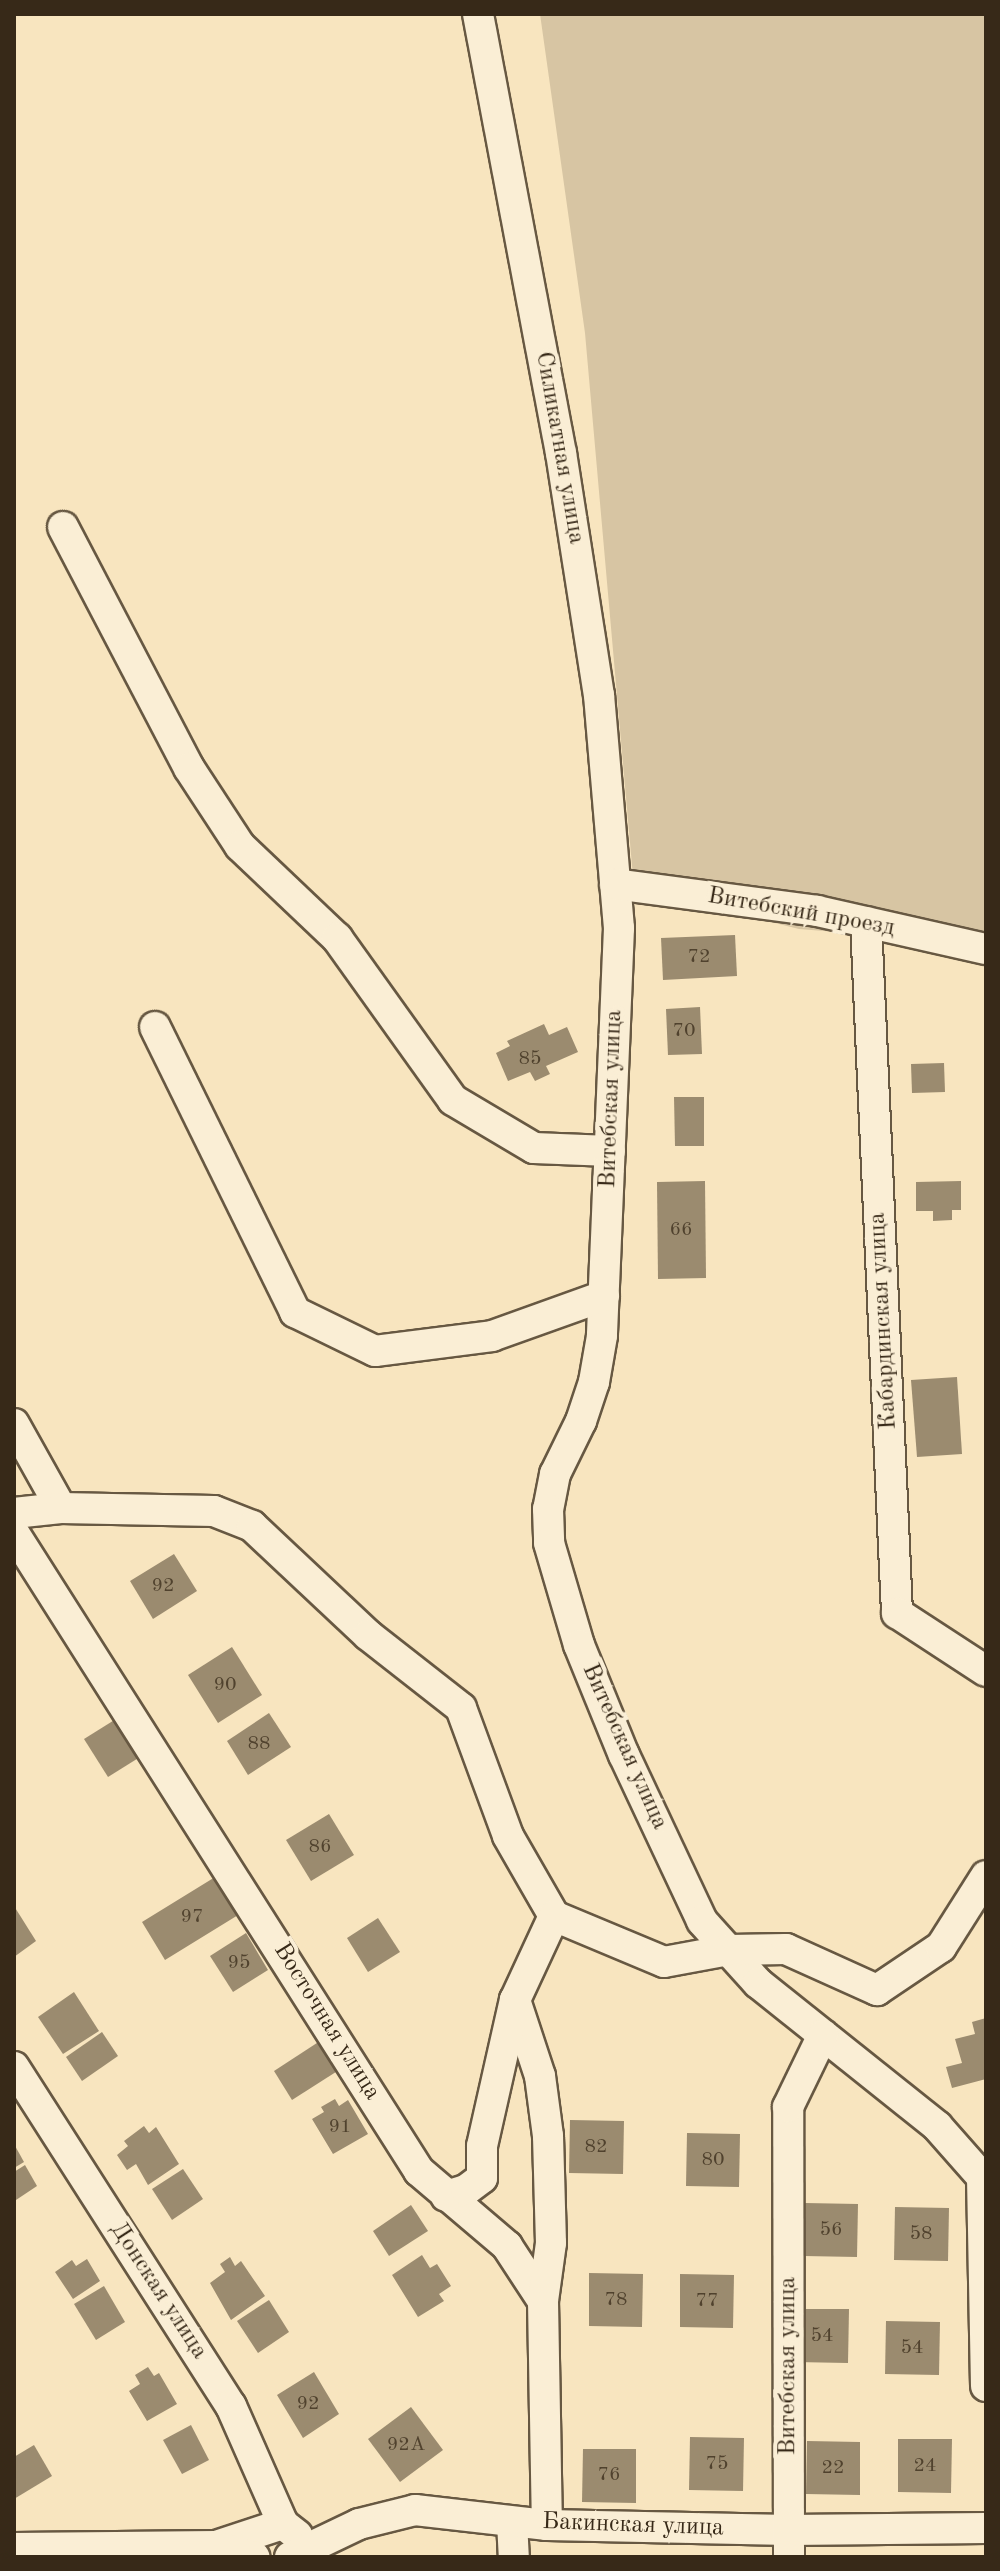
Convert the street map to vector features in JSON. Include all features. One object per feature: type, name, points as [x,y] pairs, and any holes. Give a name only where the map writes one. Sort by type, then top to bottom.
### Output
[{"type":"street","name":"Силикатная улица","points":[[478,14],[561,453],[599,695],[615,884]]},
{"type":"street","points":[[63,527],[189,768],[240,846],[337,938],[453,1100],[534,1148],[610,1151]]},
{"type":"street","name":"Витебский проезд","points":[[615,884],[817,911],[986,949]]},
{"type":"street","name":"Витебская улица","points":[[615,884],[619,928],[604,1296],[594,1382],[581,1421],[555,1474],[550,1497],[549,1543],[579,1645],[624,1755],[702,1921],[758,1983],[823,2035],[788,2107],[789,2544]]},
{"type":"street","name":"Кабардинская улица","points":[[866,922],[897,1613],[986,1671]]},
{"type":"street","points":[[155,1027],[295,1312],[375,1351],[492,1336],[604,1296]]},
{"type":"street","points":[[14,1424],[61,1508]]},
{"type":"street","points":[[14,1513],[61,1508],[214,1511],[252,1526],[368,1635],[461,1708],[508,1836],[554,1916],[664,1962],[729,1950],[786,1949],[877,1990],[941,1947],[983,1886]]},
{"type":"street","name":"Восточная улица","points":[[14,1533],[419,2171],[507,2246],[543,2301]]},
{"type":"street","points":[[507,2246],[482,2178],[482,2146],[515,2000],[554,1916]]},
{"type":"street","points":[[515,2000],[540,2076],[548,2136],[551,2243],[543,2301],[547,2525]]},
{"type":"street","points":[[823,2035],[937,2126],[974,2147],[982,2177],[986,2386]]},
{"type":"street","name":"Донская улица","points":[[14,2067],[231,2406],[283,2524]]},
{"type":"street","points":[[446,2196],[466,2190],[482,2178]]},
{"type":"street","name":"Бакинская улица","points":[[300,2552],[359,2524],[415,2510],[455,2512],[512,2522],[789,2544],[986,2528]]},
{"type":"street","points":[[512,2522],[514,2557]]},
{"type":"street","points":[[216,2546],[283,2524],[300,2552]]},
{"type":"street","points":[[14,2548],[216,2546],[254,2557]]},
{"type":"shaded area","points":[[540,14],[986,14],[986,944],[799,929],[634,888],[585,333]]},
{"type":"building","points":[[735,935],[737,976],[663,980],[661,938]]},
{"type":"building","points":[[700,1007],[702,1054],[668,1055],[666,1009]]},
{"type":"building","points":[[544,1024],[549,1035],[567,1027],[578,1052],[546,1066],[550,1074],[535,1081],[530,1072],[508,1081],[496,1053],[510,1046],[507,1041]]},
{"type":"building","points":[[944,1063],[945,1092],[912,1093],[911,1064]]},
{"type":"building","points":[[674,1097],[704,1097],[704,1146],[675,1146]]},
{"type":"building","points":[[705,1181],[706,1278],[658,1279],[657,1182]]},
{"type":"building","points":[[961,1181],[961,1210],[952,1210],[952,1220],[933,1221],[933,1211],[916,1211],[916,1182]]},
{"type":"building","points":[[957,1377],[962,1454],[917,1457],[911,1380]]},
{"type":"building","points":[[174,1554],[197,1591],[153,1619],[130,1581]]},
{"type":"building","points":[[232,1647],[262,1695],[218,1723],[188,1675]]},
{"type":"building","points":[[269,1713],[291,1747],[248,1775],[227,1741]]},
{"type":"building","points":[[116,1719],[140,1757],[108,1777],[84,1739]]},
{"type":"building","points":[[329,1814],[354,1855],[311,1881],[286,1840]]},
{"type":"building","points":[[220,1874],[243,1912],[165,1960],[142,1922]]},
{"type":"building","points":[[14,1906],[36,1941],[14,1957]]},
{"type":"building","points":[[378,1918],[400,1952],[368,1972],[347,1938]]},
{"type":"building","points":[[246,1933],[268,1970],[233,1992],[210,1956]]},
{"type":"building","points":[[74,1992],[99,2031],[63,2054],[38,2017]]},
{"type":"building","points":[[986,2018],[986,2079],[952,2088],[946,2067],[962,2063],[955,2039],[975,2034],[972,2022]]},
{"type":"building","points":[[102,2032],[118,2056],[82,2081],[66,2057]]},
{"type":"building","points":[[320,2041],[339,2070],[292,2100],[274,2071]]},
{"type":"building","points":[[335,2099],[339,2106],[348,2100],[368,2134],[333,2154],[312,2119],[324,2112],[321,2107]]},
{"type":"building","points":[[570,2120],[624,2121],[623,2174],[569,2173]]},
{"type":"building","points":[[144,2126],[149,2133],[156,2127],[179,2164],[148,2185],[136,2164],[127,2170],[117,2155],[128,2146],[124,2141]]},
{"type":"building","points":[[687,2133],[740,2134],[739,2187],[686,2186]]},
{"type":"building","points":[[14,2144],[24,2162],[14,2168]]},
{"type":"building","points":[[25,2165],[37,2186],[16,2200],[14,2172]]},
{"type":"building","points":[[183,2169],[203,2199],[172,2220],[152,2189]]},
{"type":"building","points":[[805,2203],[858,2204],[857,2257],[804,2256]]},
{"type":"building","points":[[411,2205],[428,2231],[389,2256],[373,2231]]},
{"type":"building","points":[[895,2207],[949,2208],[948,2261],[894,2260]]},
{"type":"building","points":[[422,2255],[430,2268],[437,2264],[451,2286],[439,2294],[444,2301],[418,2317],[392,2275]]},
{"type":"building","points":[[230,2257],[235,2266],[241,2261],[265,2296],[231,2320],[210,2283],[225,2272],[220,2264]]},
{"type":"building","points":[[87,2259],[100,2281],[73,2299],[55,2272],[72,2260],[76,2266]]},
{"type":"building","points":[[589,2273],[643,2274],[642,2327],[589,2326]]},
{"type":"building","points":[[680,2274],[734,2275],[733,2328],[680,2327]]},
{"type":"building","points":[[104,2286],[125,2322],[96,2340],[74,2304]]},
{"type":"building","points":[[269,2300],[289,2332],[258,2353],[237,2321]]},
{"type":"building","points":[[796,2309],[849,2309],[848,2363],[795,2362]]},
{"type":"building","points":[[886,2321],[940,2322],[939,2375],[885,2374]]},
{"type":"building","points":[[148,2367],[154,2376],[159,2373],[177,2404],[147,2421],[129,2391],[140,2384],[135,2375]]},
{"type":"building","points":[[314,2372],[339,2414],[303,2438],[277,2395]]},
{"type":"building","points":[[411,2407],[443,2450],[400,2482],[368,2439]]},
{"type":"building","points":[[191,2425],[209,2460],[182,2474],[163,2440]]},
{"type":"building","points":[[690,2437],[744,2438],[743,2491],[689,2490]]},
{"type":"building","points":[[898,2439],[952,2439],[951,2493],[898,2492]]},
{"type":"building","points":[[807,2441],[860,2442],[860,2495],[806,2494]]},
{"type":"building","points":[[34,2445],[52,2476],[14,2499],[14,2457]]},
{"type":"building","points":[[583,2449],[636,2449],[636,2503],[582,2502]]}]
